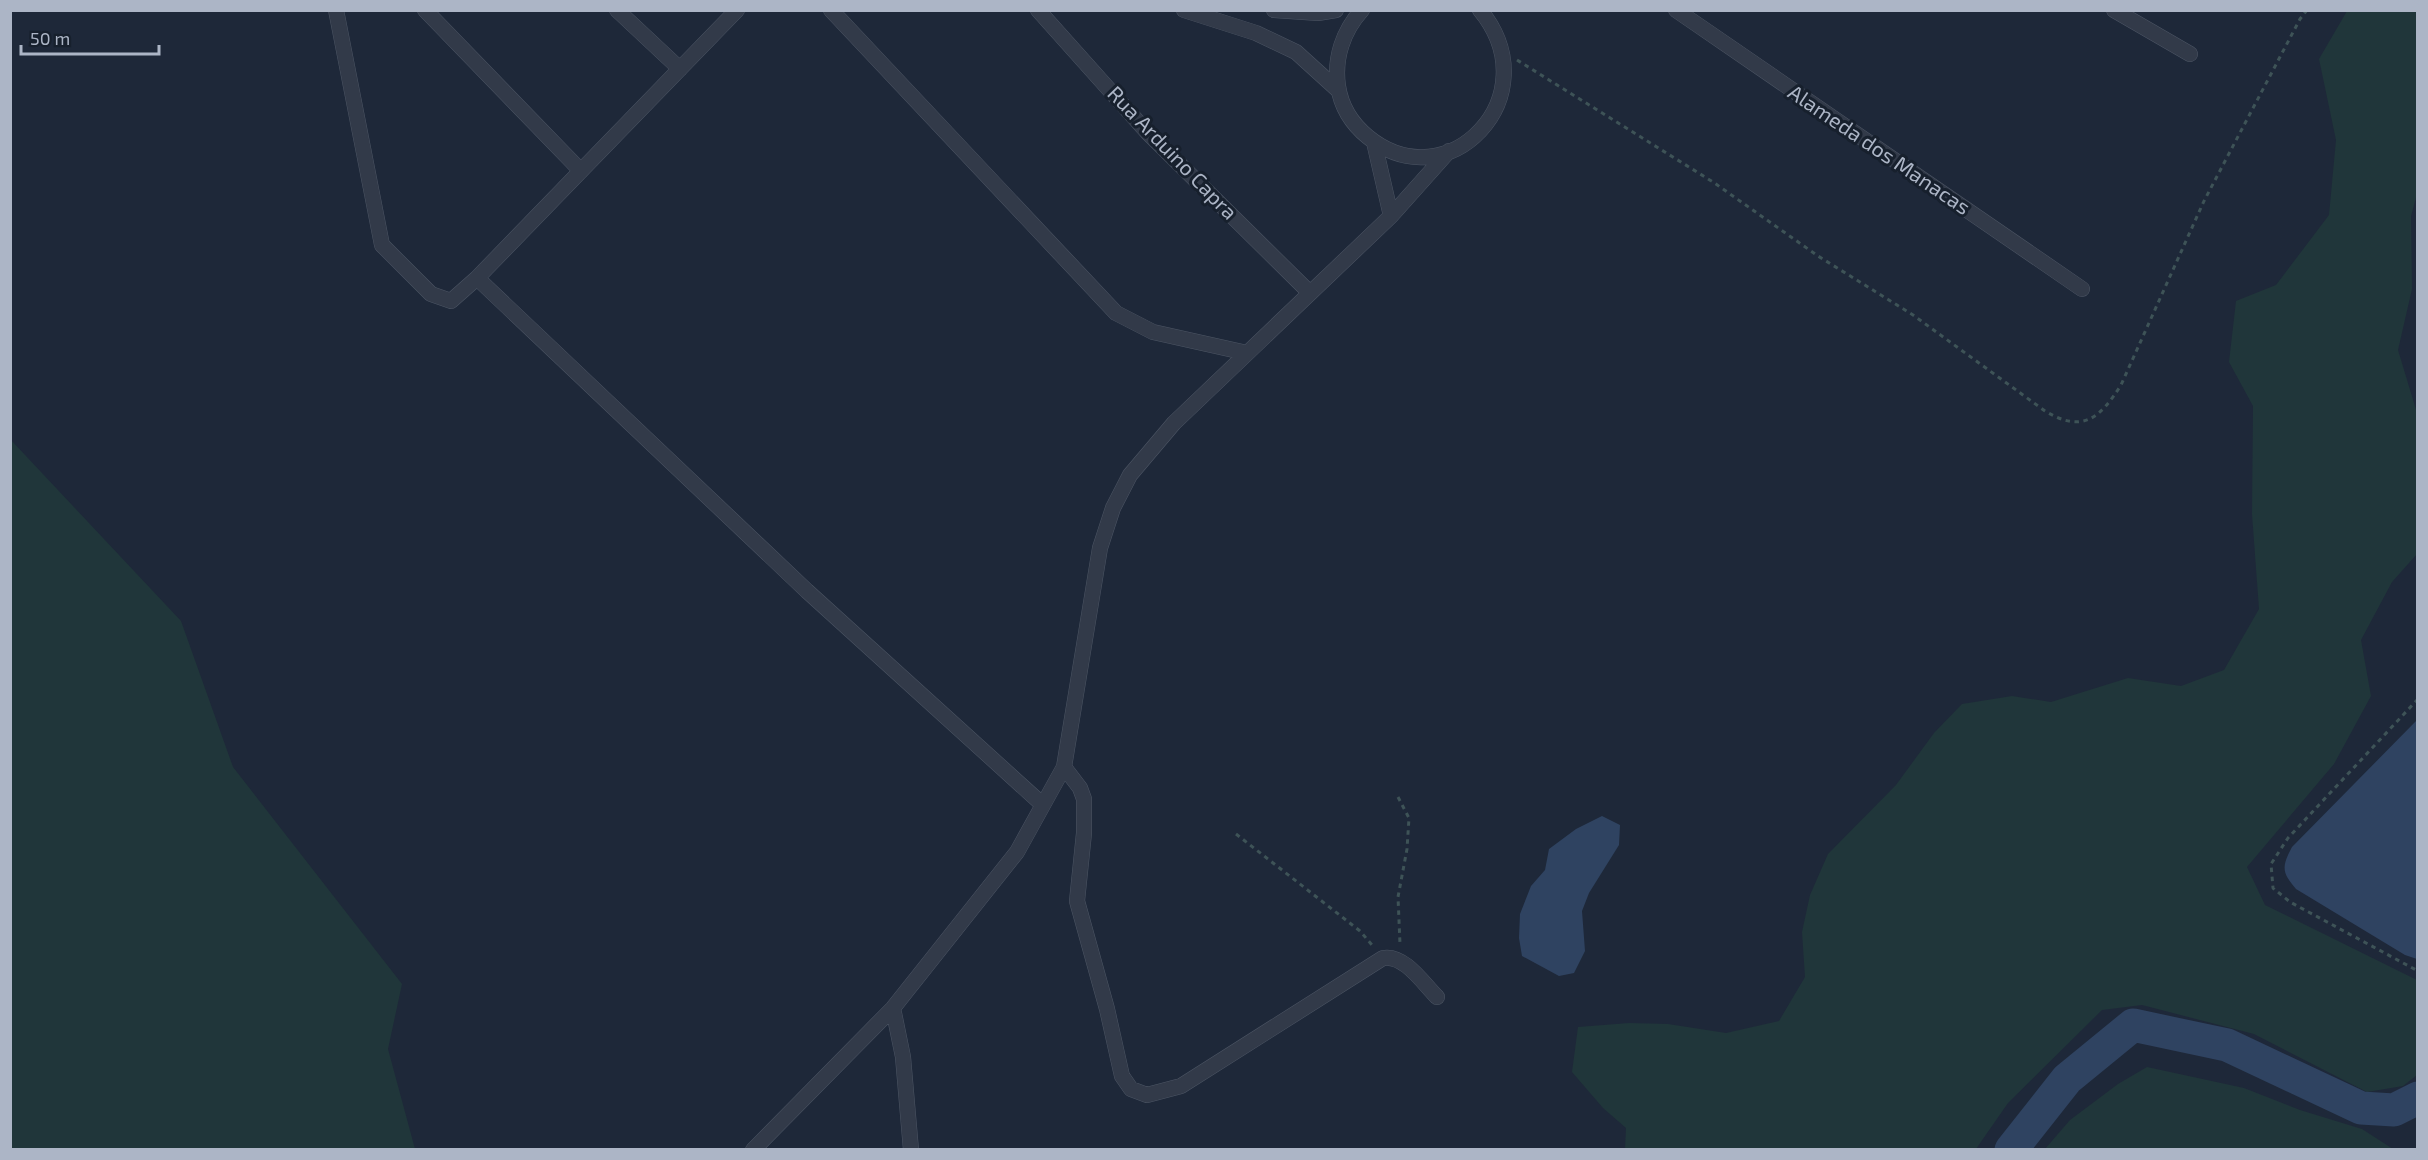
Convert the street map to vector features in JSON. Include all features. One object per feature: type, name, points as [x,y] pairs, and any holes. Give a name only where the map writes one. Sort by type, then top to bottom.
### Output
[{"type":"street","points":[[336,10],[382,245],[431,294],[450,301],[477,278],[737,10]]},
{"type":"street","points":[[425,10],[581,171]]},
{"type":"street","points":[[617,10],[680,69]]},
{"type":"street","points":[[831,10],[1116,313],[1154,332],[1248,353]]},
{"type":"street","name":"Rua Arduino Capra","points":[[1038,10],[1148,132],[1310,293]]},
{"type":"street","points":[[1184,10],[1256,33],[1296,52],[1339,91]]},
{"type":"street","points":[[1274,10],[1318,13],[1336,10]]},
{"type":"street","points":[[1362,10],[1347,30],[1337,60],[1339,91],[1352,120],[1374,141],[1402,154],[1433,155],[1449,151],[1475,136],[1495,112],[1505,82],[1503,51],[1498,36],[1480,10]]},
{"type":"street","name":"Alameda dos Manacas","points":[[1676,10],[2082,289]]},
{"type":"street","points":[[2115,10],[2190,54]]},
{"type":"street","points":[[1374,141],[1391,216]]},
{"type":"street","points":[[753,1149],[893,1008],[1013,857],[1043,805],[1064,767],[1100,548],[1113,508],[1130,475],[1174,423],[1391,216],[1449,151]]},
{"type":"street","points":[[477,278],[807,591],[1043,805]]},
{"type":"street","points":[[1064,767],[1080,788],[1084,799],[1084,833],[1077,901],[1107,1009],[1122,1076],[1131,1089],[1147,1095],[1181,1086],[1383,958],[1390,956],[1401,961],[1437,997]]},
{"type":"street","points":[[893,1008],[903,1057],[911,1149]]},
{"type":"path","points":[[1503,51],[1713,182],[1818,256],[1913,315],[2045,411],[2060,419],[2077,423],[2093,419],[2106,408],[2121,385],[2204,201],[2300,19],[2307,10]]},
{"type":"path","points":[[2418,699],[2288,838],[2271,864],[2274,888],[2290,902],[2418,971]]},
{"type":"path","points":[[1398,797],[1409,818],[1407,849],[1398,897],[1401,961]]},
{"type":"path","points":[[1236,834],[1360,931],[1383,958]]},
{"type":"green space","points":[[2347,11],[2417,11],[2417,194],[2411,216],[2412,289],[2398,350],[2417,413],[2417,554],[2392,582],[2361,640],[2371,696],[2334,764],[2247,867],[2265,905],[2417,980],[2417,1075],[2403,1086],[2367,1092],[2254,1034],[2142,1005],[2102,1010],[2008,1103],[1976,1149],[1625,1149],[1626,1128],[1603,1108],[1572,1072],[1578,1027],[1629,1023],[1668,1024],[1726,1033],[1779,1021],[1805,977],[1802,932],[1810,895],[1828,854],[1896,785],[1934,733],[1962,704],[2012,696],[2051,702],[2128,678],[2181,686],[2224,670],[2259,609],[2252,514],[2253,406],[2229,362],[2236,301],[2276,285],[2329,215],[2336,140],[2319,59]]},
{"type":"green space","points":[[10,439],[181,621],[233,767],[402,984],[388,1049],[415,1149],[11,1149]]},
{"type":"green space","points":[[2147,1067],[2244,1088],[2300,1110],[2362,1129],[2393,1149],[2045,1149],[2070,1120],[2118,1084]]},
{"type":"water","points":[[2417,720],[2417,959],[2405,955],[2296,889],[2288,878],[2285,864],[2292,847]]},
{"type":"water","points":[[1602,816],[1620,825],[1619,845],[1589,893],[1582,911],[1585,951],[1574,973],[1559,976],[1522,956],[1519,938],[1520,914],[1531,886],[1545,870],[1549,849],[1576,829]]},
{"type":"waterway","points":[[2011,1150],[2067,1079],[2133,1025],[2227,1045],[2361,1108],[2394,1110],[2418,1098]]}]
